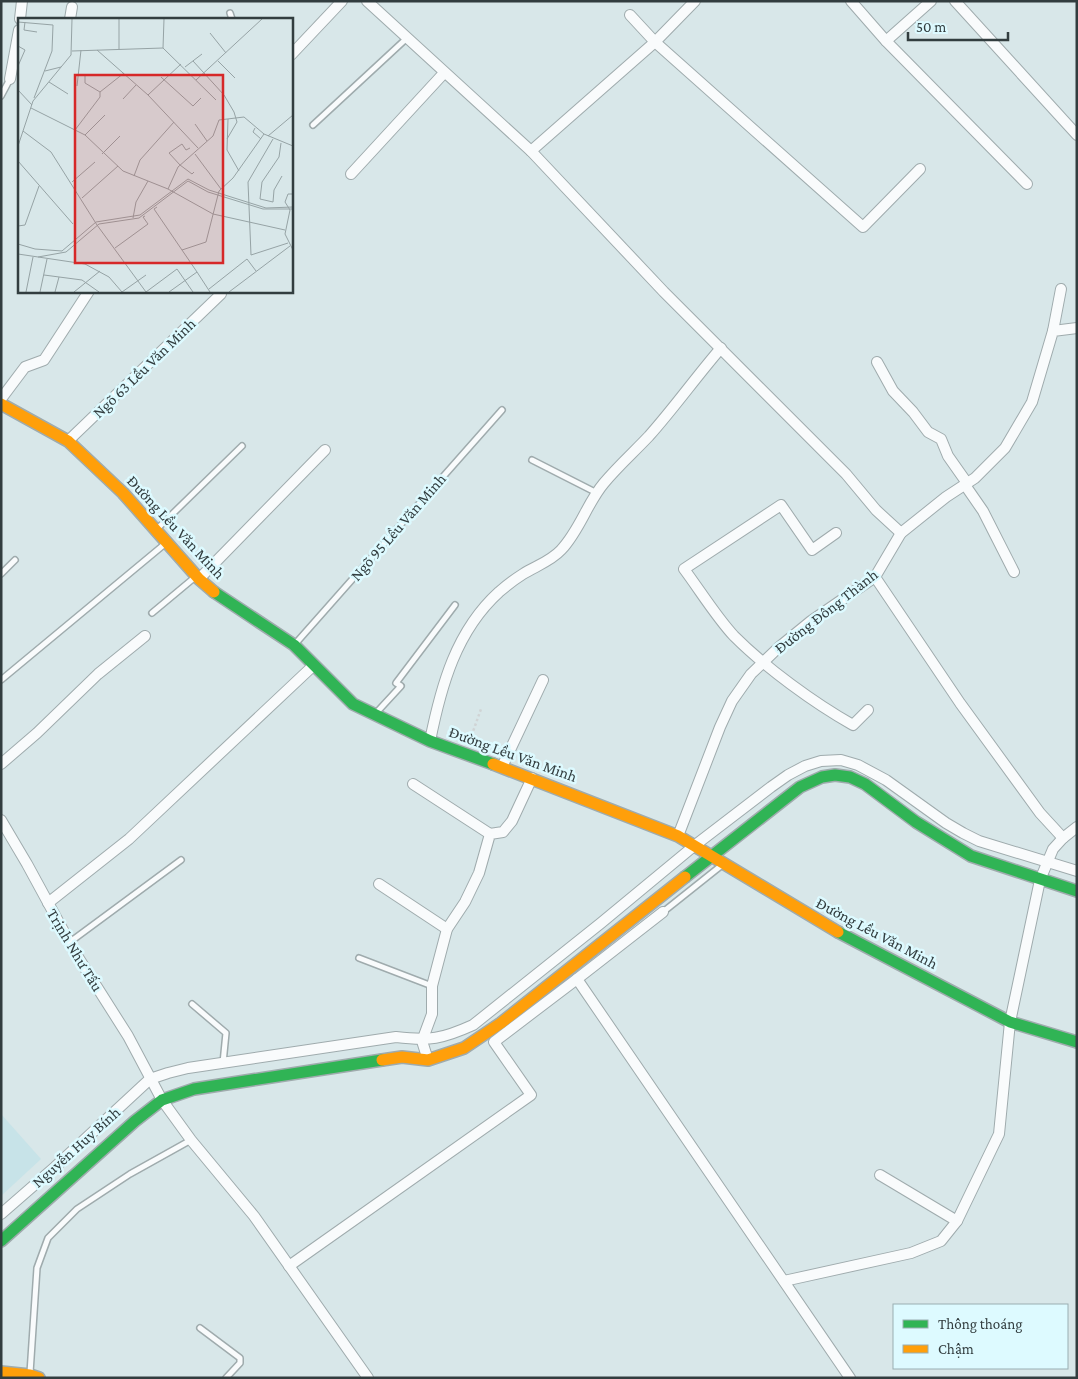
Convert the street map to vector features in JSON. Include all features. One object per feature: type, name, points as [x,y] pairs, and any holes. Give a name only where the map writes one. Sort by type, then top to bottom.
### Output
[{"type":"street","points":[[20,18],[22,1]]},
{"type":"street","points":[[292,54],[342,1]]},
{"type":"street","points":[[366,1],[531,151],[664,292],[846,474],[876,510],[901,533]]},
{"type":"street","points":[[531,151],[655,42],[694,1]]},
{"type":"street","points":[[851,1],[886,41],[1027,184]]},
{"type":"street","points":[[886,41],[931,1]]},
{"type":"street","points":[[955,1],[1077,135]]},
{"type":"street","points":[[70,18],[72,7]]},
{"type":"street","points":[[630,15],[655,42],[863,227],[920,169]]},
{"type":"street","points":[[10,79],[18,44]]},
{"type":"street","points":[[351,174],[444,72]]},
{"type":"street","name":"Đường Đông Thành","points":[[678,836],[720,727],[732,701],[751,674],[811,621],[876,577],[901,533],[946,497],[975,478],[1006,448],[1032,402],[1054,331],[1061,289]]},
{"type":"street","points":[[1,399],[25,367],[44,360],[88,292]]},
{"type":"street","name":"Ngõ 63 Lều Văn Minh","points":[[68,441],[221,294]]},
{"type":"street","points":[[1054,331],[1077,328]]},
{"type":"street","points":[[430,740],[436,707],[446,678],[459,645],[472,622],[499,592],[560,551],[575,533],[586,510],[603,484],[649,436],[721,348]]},
{"type":"street","points":[[877,362],[893,391],[913,412],[928,432],[941,439],[948,456],[983,511],[1014,572]]},
{"type":"street","name":"Đường Lều Văn Minh","points":[[1,404],[68,441],[123,493],[198,577],[223,599],[294,645],[353,704],[430,740],[678,836],[819,922],[1010,1022],[1077,1042]]},
{"type":"street","points":[[198,577],[325,450]]},
{"type":"street","points":[[836,533],[812,550],[781,505],[684,569],[734,635],[763,662],[831,713],[853,725],[868,710]]},
{"type":"street","points":[[876,577],[982,733],[1040,813],[1063,838]]},
{"type":"street","points":[[1,764],[37,733],[98,674],[145,636]]},
{"type":"street","points":[[48,903],[129,839],[314,666]]},
{"type":"street","points":[[502,767],[543,680]]},
{"type":"street","points":[[150,1079],[188,1068],[396,1037],[422,1040],[452,1035],[473,1025],[694,846],[788,775],[805,766],[821,761],[841,760],[858,765],[886,780],[946,823],[971,837],[1077,872]]},
{"type":"street","points":[[1,1241],[135,1121],[162,1100],[194,1089],[307,1074],[402,1057],[428,1060],[464,1048],[501,1023],[714,857],[800,787],[822,777],[850,778],[865,784],[935,834],[972,856],[1040,880],[1077,890]]},
{"type":"street","points":[[413,784],[490,834],[504,832],[512,821],[532,778]]},
{"type":"street","points":[[900,809],[909,796]]},
{"type":"street","name":"Trịnh Như Tấu","points":[[1,820],[70,942],[128,1036],[162,1100],[191,1140],[254,1216],[368,1378]]},
{"type":"street","points":[[784,1281],[911,1254],[941,1241],[958,1221],[999,1134],[1010,1022],[1040,880],[1053,849],[1077,827]]},
{"type":"street","points":[[428,1060],[422,1040],[432,1014],[432,986],[447,929],[466,902],[479,873],[490,834]]},
{"type":"street","points":[[379,884],[447,929]]},
{"type":"street","points":[[289,1266],[531,1095],[494,1042],[663,912]]},
{"type":"street","points":[[577,979],[850,1378]]},
{"type":"street","name":"Nguyễn Huy Bính","points":[[1,1214],[55,1168],[150,1079]]},
{"type":"street","points":[[880,1176],[958,1221]]},
{"type":"street","points":[[1,1372],[34,1376]]},
{"type":"lane","points":[[230,13],[232,18]]},
{"type":"lane","points":[[313,125],[407,38]]},
{"type":"lane","points":[[1,96],[10,79]]},
{"type":"lane","name":"Ngõ 95 Lều Văn Minh","points":[[294,645],[502,410]]},
{"type":"lane","points":[[156,530],[242,446]]},
{"type":"lane","points":[[532,460],[597,493]]},
{"type":"lane","points":[[1,680],[166,542]]},
{"type":"lane","points":[[1,574],[15,560]]},
{"type":"lane","points":[[152,613],[198,577]]},
{"type":"lane","points":[[375,715],[401,686],[396,683],[455,605]]},
{"type":"lane","points":[[70,942],[181,860]]},
{"type":"lane","points":[[663,912],[723,865]]},
{"type":"lane","points":[[359,958],[432,986]]},
{"type":"lane","points":[[192,1004],[226,1032],[223,1063]]},
{"type":"lane","points":[[34,1376],[37,1268],[48,1238],[77,1209],[130,1174],[191,1140]]},
{"type":"lane","points":[[200,1328],[240,1358],[240,1363],[226,1378]]},
{"type":"path","points":[[466,754],[481,709]]},
{"type":"shaded area","points":[[1,1114],[41,1159],[1,1196]]},
{"type":"traffic: fast","points":[[214,592],[294,645],[353,704],[430,741],[493,764]]},
{"type":"traffic: fast","points":[[685,877],[800,787],[822,777],[835,775],[850,777],[865,784],[916,822],[971,856],[1077,891]]},
{"type":"traffic: fast","points":[[838,932],[1010,1022],[1077,1042]]},
{"type":"traffic: fast","points":[[1,1241],[135,1121],[162,1100],[194,1089],[382,1060]]},
{"type":"traffic: slow","points":[[1,404],[68,441],[123,493],[199,579],[214,592]]},
{"type":"traffic: slow","points":[[493,764],[678,836],[838,932]]},
{"type":"traffic: slow","points":[[382,1060],[402,1057],[428,1060],[464,1048],[501,1023],[685,877]]},
{"type":"traffic: slow","points":[[1,1372],[30,1375],[39,1378]]}]
